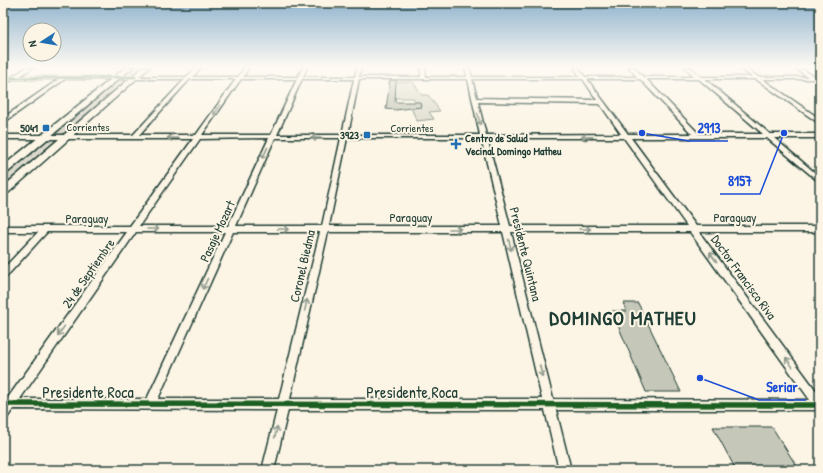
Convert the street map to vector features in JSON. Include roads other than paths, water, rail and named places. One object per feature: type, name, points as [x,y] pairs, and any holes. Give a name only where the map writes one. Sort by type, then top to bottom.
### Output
[{"type":"main road","points":[[3,171],[103,89]]},
{"type":"main road","points":[[3,192],[121,89]]},
{"type":"street","points":[[3,121],[48,89]]},
{"type":"street","points":[[134,138],[179,89]]},
{"type":"street","name":"24 de Septiembre","points":[[5,407],[232,89]]},
{"type":"street","name":"Pasaje Mozart","points":[[150,404],[295,89]]},
{"type":"street","name":"Coronel Biedma","points":[[268,470],[324,229],[354,89]]},
{"type":"street","name":"Presidente Quintana","points":[[472,89],[565,470]]},
{"type":"street","name":"Doctor Francisco Riva","points":[[592,89],[820,405]]},
{"type":"street","points":[[652,89],[697,136]]},
{"type":"street","points":[[713,89],[820,180]]},
{"type":"street","points":[[772,89],[820,122]]},
{"type":"street","points":[[475,100],[602,102]]},
{"type":"street","name":"Corrientes","points":[[3,137],[484,138],[820,136]]},
{"type":"street","name":"Paraguay","points":[[3,229],[820,229]]},
{"type":"street","points":[[3,275],[44,230]]},
{"type":"street","name":"Presidente Roca","points":[[5,407],[150,404],[820,405]]},
{"type":"place","name":"5041","points":[[46,128]]},
{"type":"place","name":"2913","points":[[642,133]]},
{"type":"place","name":"8157","points":[[784,133]]},
{"type":"place","name":"3923","points":[[367,135]]},
{"type":"place","name":"Centro de Salud Vecinal Domingo Matheu","points":[[456,144]]},
{"type":"place","name":"Seriar","points":[[700,378]]},
{"type":"district","name":"DOMINGO MATHEU","points":[[623,317]]}]
